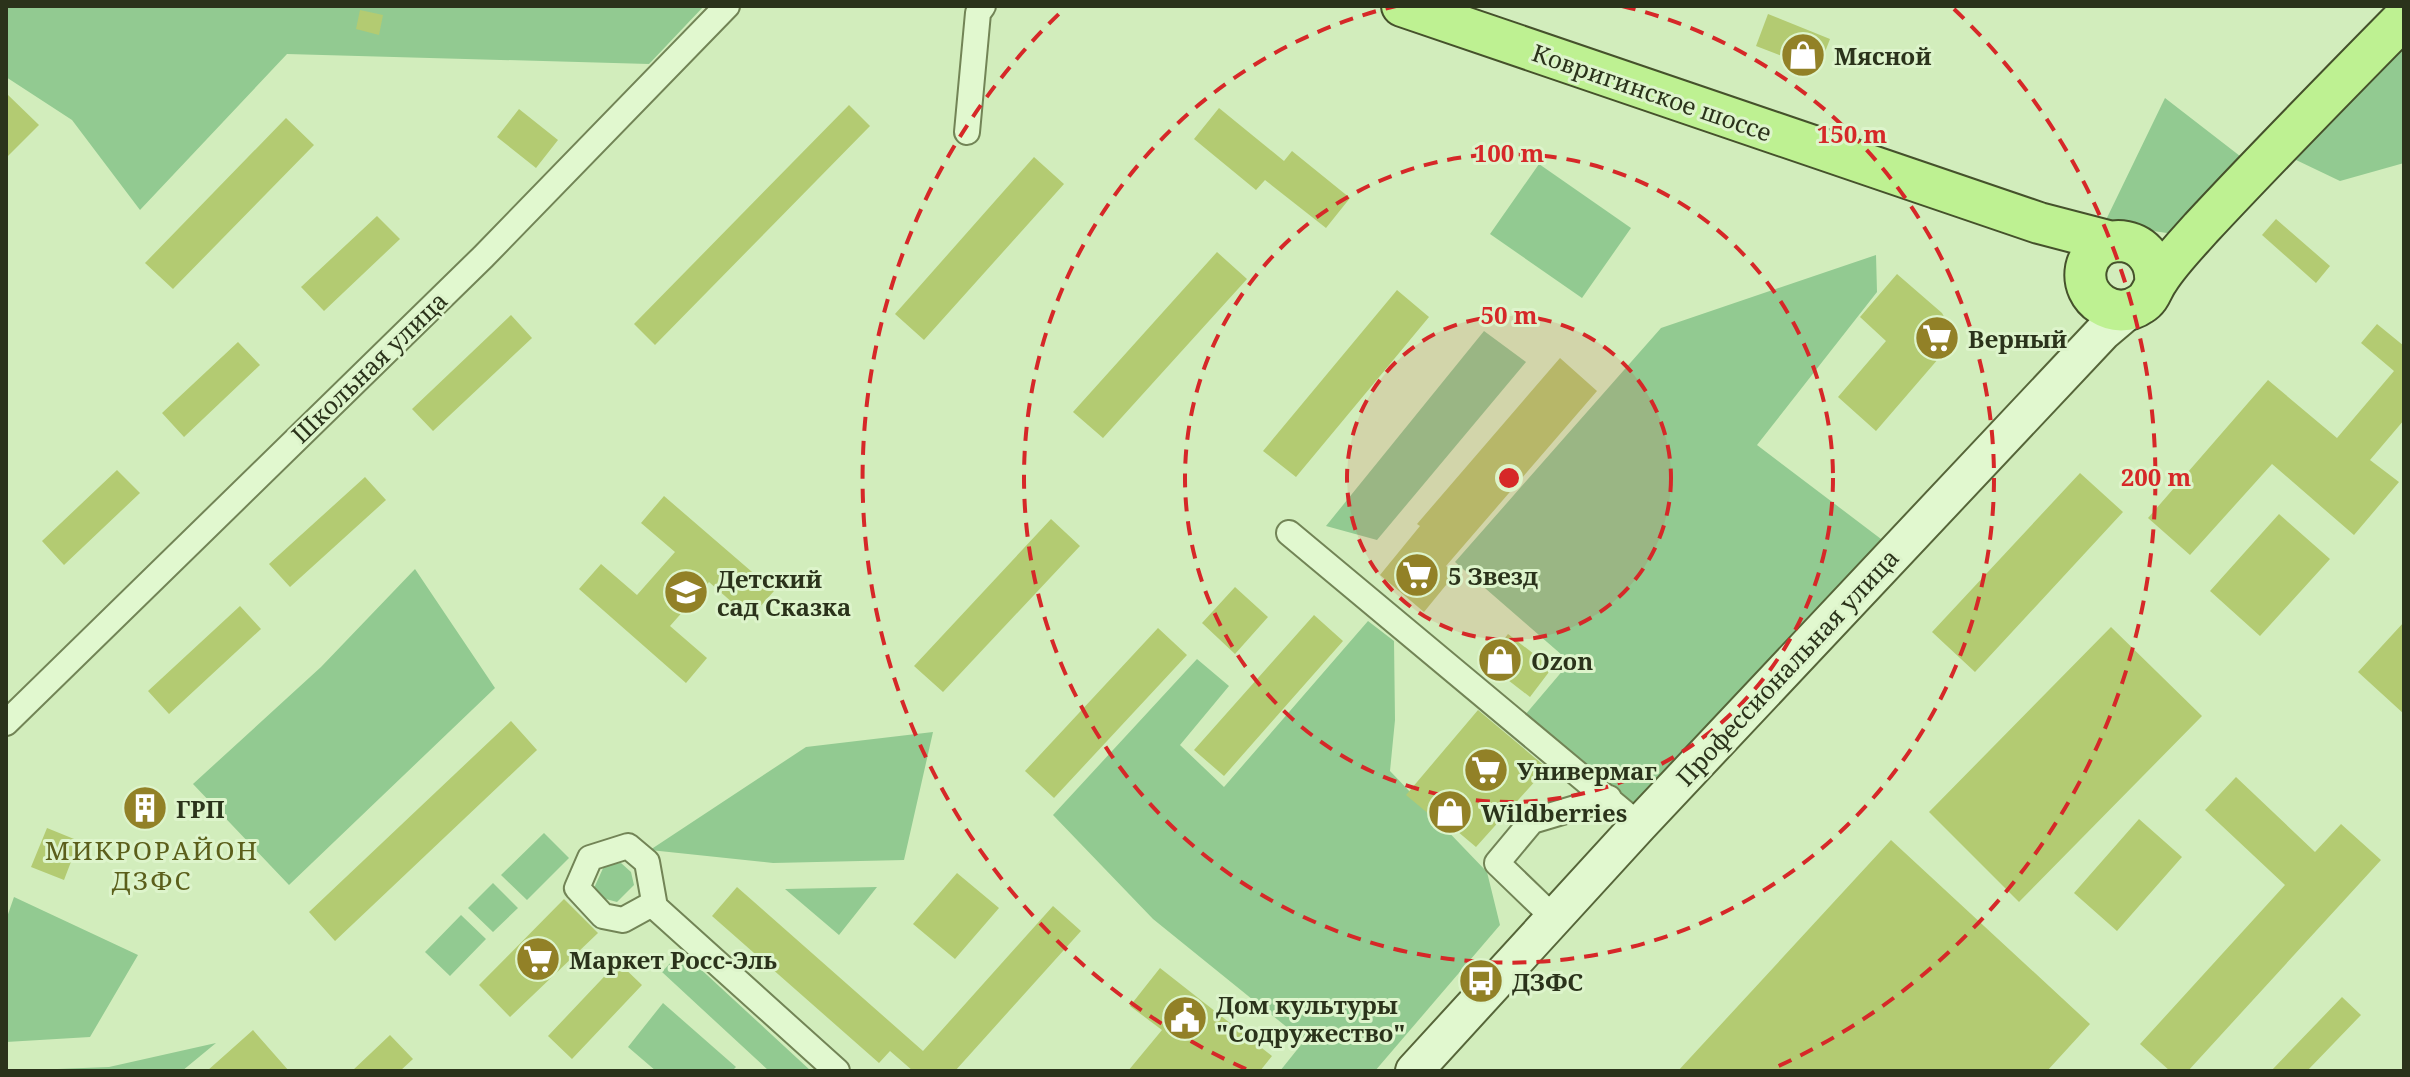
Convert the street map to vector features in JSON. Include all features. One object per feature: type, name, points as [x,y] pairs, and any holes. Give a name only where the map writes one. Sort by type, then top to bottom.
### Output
[{"type":"main road","name":"Ковригинское шоссе","points":[[1402,6],[2039,223],[2119,273]]},
{"type":"main road","name":"Профессиональная улица","points":[[1414,1071],[1639,825],[2065,371],[2119,273],[2200,229],[2404,18]]},
{"type":"street","name":"Школьная улица","points":[[6,723],[483,257],[727,6]]},
{"type":"street","points":[[967,132],[978,13],[983,6]]},
{"type":"street","points":[[1289,533],[1639,825]]},
{"type":"street","points":[[1554,918],[1497,863],[1532,821],[1609,798]]},
{"type":"street","points":[[654,903],[837,1071]]},
{"type":"green space","points":[[6,6],[704,6],[649,64],[287,54],[140,210],[72,120],[6,77]]},
{"type":"green space","points":[[2404,44],[2404,163],[2340,181],[2294,159]]},
{"type":"green space","points":[[2165,98],[2249,163],[2174,234],[2104,224]]},
{"type":"green space","points":[[1539,164],[1631,228],[1582,298],[1490,234]]},
{"type":"green space","points":[[1876,255],[1877,292],[1757,445],[1881,539],[1641,809],[1525,715],[1570,662],[1455,562],[1661,328]]},
{"type":"green space","points":[[1484,331],[1526,362],[1377,540],[1326,526]]},
{"type":"green space","points":[[415,569],[495,688],[289,885],[193,784],[321,667]]},
{"type":"green space","points":[[1368,621],[1394,641],[1395,720],[1390,771],[1487,872],[1500,925],[1375,1071],[1280,1071],[1304,1041],[1153,919],[1053,815],[1197,659],[1229,686],[1180,745],[1224,787]]},
{"type":"green space","points":[[933,732],[904,860],[773,863],[650,850],[806,747]]},
{"type":"green space","points":[[544,833],[569,858],[527,900],[501,875]]},
{"type":"green space","points":[[621,863],[631,872],[634,885],[617,902],[602,898],[594,888],[605,864]]},
{"type":"green space","points":[[493,883],[518,908],[493,932],[468,908]]},
{"type":"green space","points":[[877,887],[839,935],[785,889]]},
{"type":"green space","points":[[14,897],[138,955],[90,1037],[6,1042],[6,920]]},
{"type":"green space","points":[[461,915],[486,939],[450,976],[425,952]]},
{"type":"green space","points":[[681,951],[811,1071],[769,1071],[662,972]]},
{"type":"green space","points":[[663,1003],[736,1067],[732,1071],[656,1071],[628,1047]]},
{"type":"green space","points":[[216,1043],[182,1071],[6,1071],[109,1067]]},
{"type":"building","points":[[360,10],[383,15],[379,35],[356,29]]},
{"type":"building","points":[[1768,14],[1830,39],[1818,70],[1756,46]]},
{"type":"building","points":[[6,93],[39,125],[6,158]]},
{"type":"building","points":[[849,105],[870,126],[655,345],[634,324]]},
{"type":"building","points":[[1219,108],[1284,161],[1292,151],[1350,198],[1326,228],[1265,180],[1256,190],[1194,139]]},
{"type":"building","points":[[519,109],[558,140],[536,168],[497,137]]},
{"type":"building","points":[[286,118],[314,145],[173,289],[145,263]]},
{"type":"building","points":[[1034,157],[1064,184],[924,340],[895,314]]},
{"type":"building","points":[[377,216],[400,239],[324,311],[301,287]]},
{"type":"building","points":[[2276,219],[2330,266],[2316,283],[2262,235]]},
{"type":"building","points":[[1217,252],[1247,279],[1103,438],[1073,412]]},
{"type":"building","points":[[1897,274],[1942,313],[1952,332],[1945,351],[1876,431],[1838,397],[1886,341],[1860,317]]},
{"type":"building","points":[[1397,290],[1429,317],[1296,477],[1263,451]]},
{"type":"building","points":[[511,315],[532,338],[433,431],[412,409]]},
{"type":"building","points":[[2377,324],[2404,346],[2404,420],[2370,460],[2399,482],[2354,535],[2272,464],[2190,555],[2148,518],[2268,380],[2337,438],[2394,371],[2361,343]]},
{"type":"building","points":[[238,342],[260,365],[184,437],[162,413]]},
{"type":"building","points":[[1560,358],[1597,391],[1446,566],[1455,574],[1424,612],[1380,575],[1420,526],[1417,524]]},
{"type":"building","points":[[117,470],[140,493],[64,565],[42,541]]},
{"type":"building","points":[[2080,473],[2123,512],[1975,672],[1932,632]]},
{"type":"building","points":[[365,477],[386,500],[290,587],[269,564]]},
{"type":"building","points":[[664,496],[774,591],[750,618],[709,582],[670,626],[707,658],[686,683],[579,589],[601,564],[637,595],[675,552],[641,523]]},
{"type":"building","points":[[2279,514],[2330,559],[2260,636],[2210,591]]},
{"type":"building","points":[[1051,519],[1080,546],[943,692],[914,666]]},
{"type":"building","points":[[1235,587],[1268,617],[1235,654],[1202,623]]},
{"type":"building","points":[[240,606],[261,629],[169,714],[148,691]]},
{"type":"building","points":[[1314,615],[1343,641],[1224,776],[1194,750]]},
{"type":"building","points":[[2404,622],[2404,714],[2358,672]]},
{"type":"building","points":[[2111,627],[2202,716],[2019,902],[1929,812]]},
{"type":"building","points":[[1158,628],[1187,655],[1054,798],[1025,771]]},
{"type":"building","points":[[1508,634],[1552,668],[1530,697],[1486,663]]},
{"type":"building","name":"Универмаг","points":[[1478,710],[1547,768],[1476,847],[1451,826],[1448,830],[1406,795]]},
{"type":"building","points":[[511,721],[537,750],[335,941],[309,912]]},
{"type":"building","points":[[2236,777],[2315,852],[2341,824],[2381,860],[2188,1071],[2170,1071],[2140,1044],[2285,885],[2205,810]]},
{"type":"building","name":"ГРП","points":[[145,787],[166,809],[144,829],[123,808]]},
{"type":"building","points":[[2139,819],[2182,857],[2117,931],[2074,893]]},
{"type":"building","points":[[47,828],[79,841],[64,880],[31,867]]},
{"type":"building","points":[[1891,840],[2090,1024],[2047,1071],[1678,1071]]},
{"type":"building","points":[[957,873],[999,908],[955,959],[913,924]]},
{"type":"building","points":[[737,887],[923,1051],[1053,906],[1081,931],[955,1071],[913,1071],[890,1051],[879,1063],[712,916]]},
{"type":"building","name":"Маркет Росс-Эль","points":[[564,899],[598,933],[510,1017],[479,985]]},
{"type":"building","points":[[618,962],[642,985],[572,1059],[548,1036]]},
{"type":"building","name":"Дом культуры \"Содружество\"","points":[[1160,968],[1272,1056],[1260,1071],[1128,1071],[1162,1030],[1130,1006]]},
{"type":"building","points":[[2342,997],[2361,1015],[2307,1071],[2271,1071]]},
{"type":"building","points":[[253,1030],[289,1071],[207,1071]]},
{"type":"building","points":[[390,1035],[413,1059],[400,1071],[352,1071]]},
{"type":"place","name":"Мясной","points":[[1803,55]]},
{"type":"place","name":"Верный","points":[[1937,338]]},
{"type":"place","name":"5 Звезд","points":[[1417,575]]},
{"type":"place","name":"Детский сад Сказка","points":[[686,592]]},
{"type":"place","name":"Ozon","points":[[1500,660]]},
{"type":"place","name":"Универмаг","points":[[1486,770]]},
{"type":"place","name":"ГРП","points":[[145,808]]},
{"type":"place","name":"Wildberries","points":[[1450,812]]},
{"type":"place","name":"Маркет Росс-Эль","points":[[538,959]]},
{"type":"place","name":"ДЗФС","points":[[1481,981]]},
{"type":"place","name":"Дом культуры \"Содружество\"","points":[[1185,1018]]},
{"type":"district","name":"МИКРОРАЙОН ДЗФС","points":[[152,865]]}]
